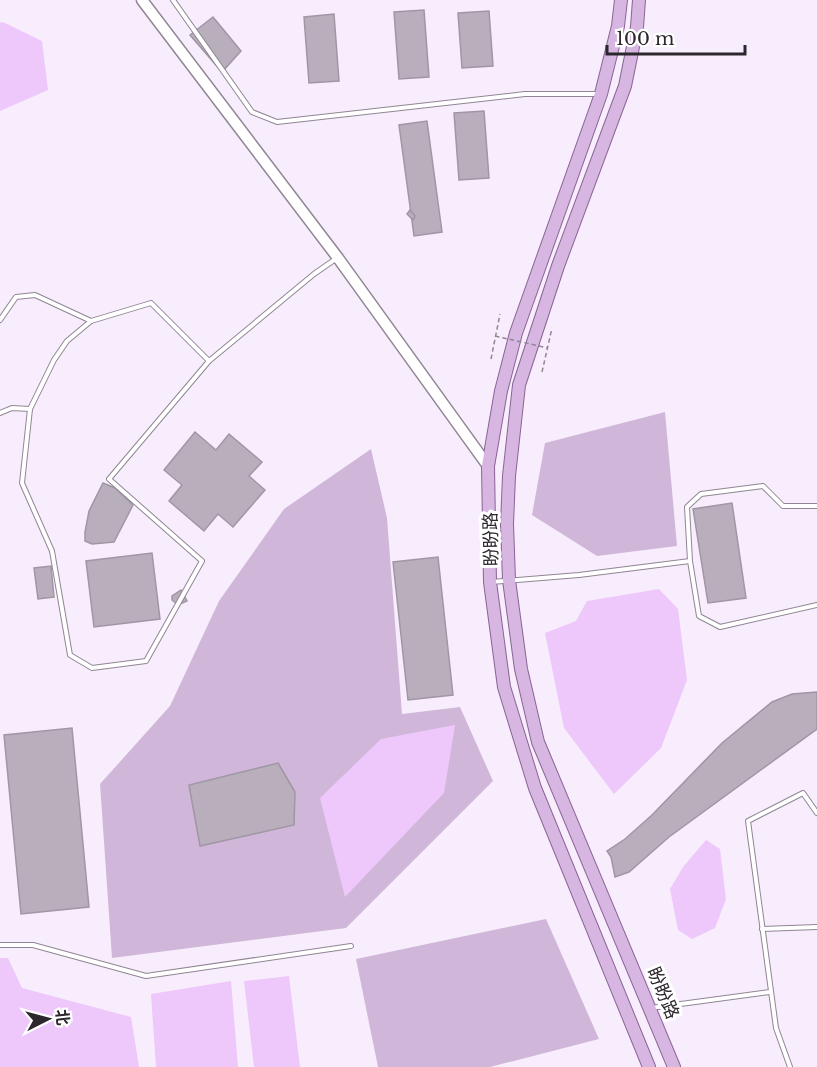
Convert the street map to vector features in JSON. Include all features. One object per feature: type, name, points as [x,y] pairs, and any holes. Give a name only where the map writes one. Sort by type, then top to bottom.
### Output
[{"type":"main road","points":[[142,0],[338,258],[488,466]]},
{"type":"main road","name":"盼盼路","points":[[621,0],[618,26],[601,94],[516,333],[501,391],[488,466],[490,582],[504,687],[535,788],[649,1067]]},
{"type":"main road","name":"盼盼路","points":[[639,0],[637,27],[625,86],[558,266],[519,385],[509,476],[507,524],[509,580],[521,669],[538,742],[650,1008],[670,1066]]},
{"type":"lane","points":[[173,0],[252,112],[277,122],[525,94],[601,94]]},
{"type":"lane","points":[[209,361],[150,303],[91,321],[67,340],[54,360],[30,409],[22,483],[52,551],[70,655],[92,668],[146,661],[202,561],[110,479],[209,361],[314,274],[338,258]]},
{"type":"lane","points":[[0,320],[16,297],[35,295],[91,321]]},
{"type":"lane","points":[[0,413],[12,408],[30,409]]},
{"type":"lane","points":[[817,506],[783,506],[763,486],[701,494],[687,507],[690,561],[699,616],[720,627],[817,605]]},
{"type":"lane","points":[[490,582],[579,575],[690,561]]},
{"type":"lane","points":[[790,1067],[776,1028],[748,822],[803,793],[817,813]]},
{"type":"lane","points":[[762,929],[817,927]]},
{"type":"lane","points":[[0,945],[33,945],[146,976],[351,946]]},
{"type":"lane","points":[[650,1008],[770,992]]},
{"type":"path","points":[[491,359],[500,314]]},
{"type":"path","points":[[542,372],[552,328]]},
{"type":"path","points":[[495,336],[548,348]]},
{"type":"shaded area","points":[[0,22],[42,41],[48,90],[0,111]]},
{"type":"shaded area","points":[[665,412],[677,546],[597,556],[532,515],[545,443]]},
{"type":"shaded area","points":[[371,449],[387,518],[402,714],[460,707],[493,781],[346,928],[112,958],[100,784],[170,706],[219,601],[284,509]]},
{"type":"shaded area","points":[[659,589],[678,609],[687,680],[661,748],[614,794],[564,728],[545,633],[576,621],[587,601]]},
{"type":"shaded area","points":[[455,725],[444,793],[345,897],[320,798],[381,739]]},
{"type":"shaded area","points":[[706,840],[720,849],[726,899],[715,928],[692,939],[678,930],[670,889],[683,867]]},
{"type":"shaded area","points":[[546,919],[599,1039],[490,1067],[378,1067],[356,959]]},
{"type":"shaded area","points":[[0,958],[8,958],[22,988],[131,1017],[139,1067],[0,1067]]},
{"type":"shaded area","points":[[289,976],[300,1067],[254,1067],[244,981]]},
{"type":"shaded area","points":[[231,981],[238,1067],[156,1067],[151,994]]},
{"type":"building","points":[[424,10],[429,77],[399,79],[394,12]]},
{"type":"building","points":[[489,11],[493,66],[462,68],[458,13]]},
{"type":"building","points":[[334,14],[339,81],[309,83],[304,17]]},
{"type":"building","points":[[213,17],[241,51],[222,72],[190,35]]},
{"type":"building","points":[[484,111],[489,178],[459,180],[454,113]]},
{"type":"building","points":[[427,121],[442,232],[414,236],[399,125]]},
{"type":"building","points":[[410,210],[415,216],[413,220],[407,214]]},
{"type":"building","points":[[195,432],[216,450],[229,434],[262,462],[249,476],[265,490],[233,527],[218,514],[204,531],[169,501],[182,485],[164,470]]},
{"type":"building","points":[[103,483],[115,488],[133,505],[114,542],[92,544],[85,541],[85,532],[89,511]]},
{"type":"building","points":[[732,503],[746,598],[708,603],[693,509]]},
{"type":"building","points":[[152,553],[160,619],[94,627],[86,561]]},
{"type":"building","points":[[438,557],[453,695],[408,700],[393,562]]},
{"type":"building","points":[[51,566],[54,597],[38,599],[34,568]]},
{"type":"building","points":[[181,590],[187,601],[178,605],[172,600],[172,596]]},
{"type":"building","points":[[817,692],[817,729],[669,837],[629,872],[615,877],[611,857],[607,851],[625,839],[652,815],[722,743],[772,702],[792,694]]},
{"type":"building","points":[[72,728],[89,907],[21,914],[4,735]]},
{"type":"building","points":[[278,763],[295,792],[294,825],[200,846],[189,785]]}]
